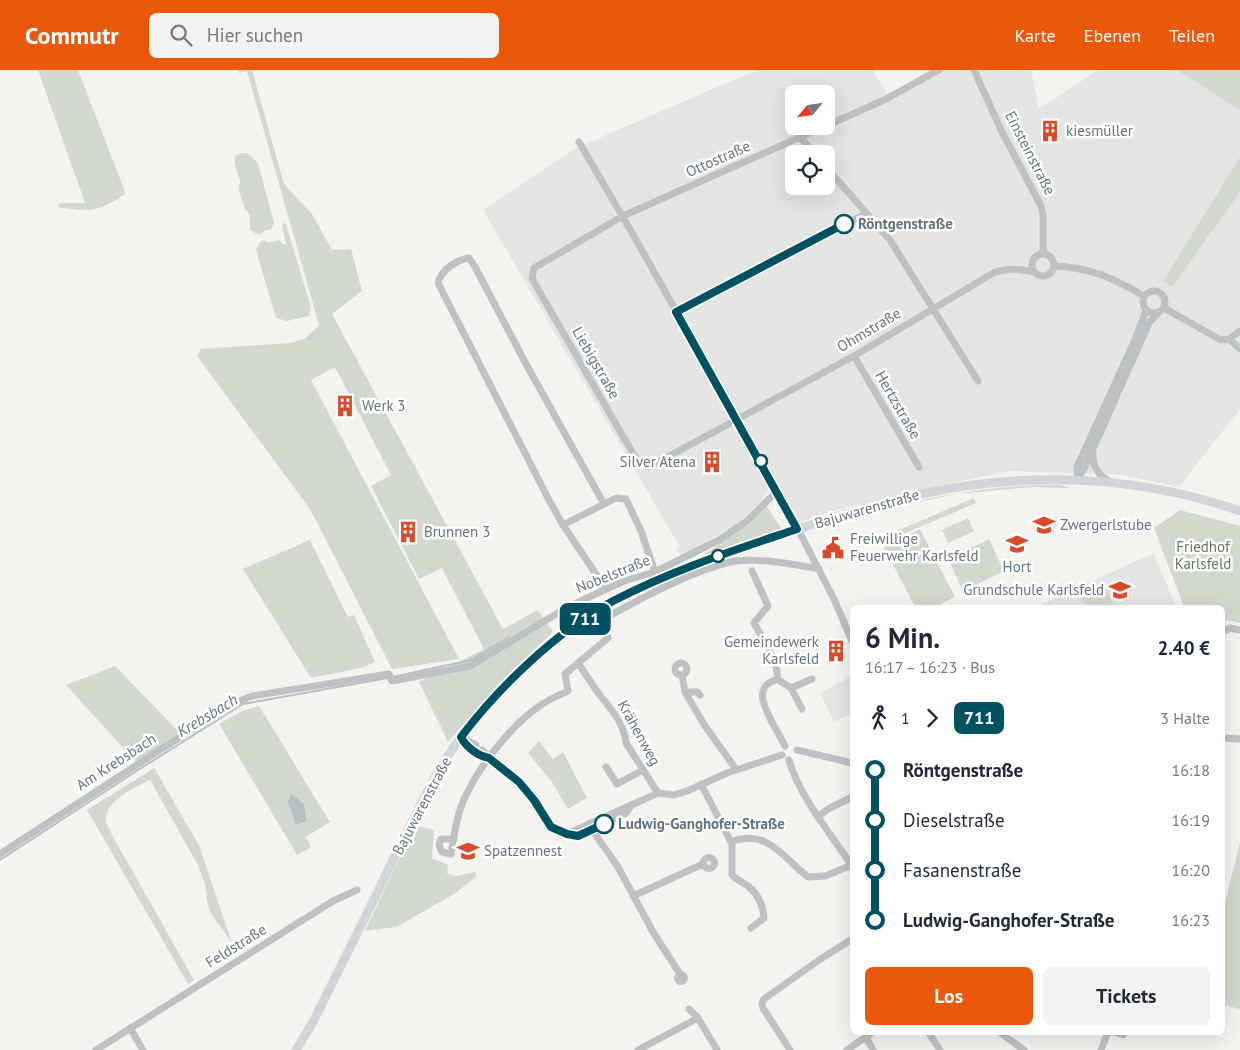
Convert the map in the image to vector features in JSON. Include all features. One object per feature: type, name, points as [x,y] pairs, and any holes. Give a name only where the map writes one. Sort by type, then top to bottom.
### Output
[{"type":"main road","name":"Bajuwarenstraße","points":[[296,1050],[314,1020],[430,785],[461,737],[489,704],[522,670],[568,630],[612,602],[655,581],[697,564],[797,529],[850,512],[926,493],[972,485],[1012,481],[1108,481],[1147,487],[1213,502],[1240,511]]},
{"type":"street","name":"Ottostraße","points":[[835,122],[884,100],[939,70]]},
{"type":"street","name":"Einsteinstraße","points":[[974,70],[1002,132],[1041,206],[1043,215],[1043,253]]},
{"type":"street","name":"Ottostraße","points":[[623,216],[805,135]]},
{"type":"street","points":[[800,137],[807,145]]},
{"type":"street","points":[[579,142],[623,216],[777,491],[819,569],[850,636]]},
{"type":"street","points":[[835,177],[890,240],[978,380]]},
{"type":"street","points":[[676,312],[867,213]]},
{"type":"street","name":"Liebigstraße","points":[[623,216],[534,268],[532,278],[535,284],[624,438],[639,462],[644,466],[650,467],[737,419]]},
{"type":"street","points":[[1016,268],[1039,275],[1048,275],[1055,266],[1052,257],[1043,253],[1038,254],[1032,261],[1034,272]]},
{"type":"street","points":[[604,504],[526,364],[474,265],[469,258],[460,259],[443,273],[438,283],[563,525],[606,589]]},
{"type":"street","name":"Ohmstraße","points":[[737,419],[854,356],[995,272],[1016,268],[1032,261]]},
{"type":"street","points":[[1055,266],[1070,267],[1101,274],[1144,296]]},
{"type":"street","points":[[1077,480],[1093,449],[1149,323],[1161,310],[1166,301],[1160,292],[1150,291],[1144,296],[1143,305],[1146,311],[1150,313],[1161,310],[1221,340],[1229,340],[1240,331]]},
{"type":"street","points":[[1077,480],[1077,467],[1135,340],[1146,311]]},
{"type":"street","points":[[1229,340],[1240,349]]},
{"type":"street","name":"Hertzstraße","points":[[854,356],[919,467]]},
{"type":"street","points":[[1093,449],[1092,457],[1096,471],[1108,481]]},
{"type":"street","name":"Nobelstraße","points":[[390,678],[470,666],[563,610],[624,581],[655,572],[704,548],[733,531],[777,491]]},
{"type":"street","points":[[563,525],[616,498],[626,499],[641,531],[655,572]]},
{"type":"street","points":[[454,838],[465,796],[495,762],[517,726],[541,705],[568,691],[565,674],[608,638],[602,620],[653,592],[722,564],[735,561],[751,566],[790,563],[819,569]]},
{"type":"street","points":[[751,566],[768,606],[754,623],[775,663],[778,673],[777,679]]},
{"type":"street","points":[[1225,630],[1230,628],[1240,630]]},
{"type":"street","name":"Krähenweg","points":[[578,664],[614,712],[626,734],[626,743],[658,793]]},
{"type":"street","points":[[682,675],[685,692],[736,769]]},
{"type":"street","name":"Am Krebsbach","points":[[0,854],[235,703],[252,696],[390,678]]},
{"type":"street","points":[[777,679],[791,688],[802,709]]},
{"type":"street","points":[[777,679],[767,683],[763,690],[763,700],[785,746]]},
{"type":"street","points":[[791,688],[812,679]]},
{"type":"street","points":[[685,692],[697,692],[700,695]]},
{"type":"street","points":[[461,737],[465,744],[495,762],[519,782],[534,800],[551,827],[567,834],[578,836],[621,808],[632,806],[658,793],[674,795],[736,769],[782,754]]},
{"type":"street","points":[[1225,738],[1240,739]]},
{"type":"street","points":[[850,763],[797,750],[792,745],[785,746],[782,749],[782,754],[789,760],[793,774],[850,862]]},
{"type":"street","points":[[789,760],[795,757],[797,750]]},
{"type":"street","points":[[606,767],[618,784],[643,770]]},
{"type":"street","points":[[701,784],[731,842],[732,875],[749,887],[763,904],[764,918],[751,928]]},
{"type":"street","points":[[820,816],[828,809],[850,798]]},
{"type":"street","points":[[590,827],[618,867],[633,896],[680,974]]},
{"type":"street","points":[[731,842],[741,838],[759,839],[781,851],[808,877],[825,876],[850,866]]},
{"type":"street","points":[[633,896],[703,864]]},
{"type":"street","name":"Feldstraße","points":[[96,1050],[334,901],[357,890]]},
{"type":"street","points":[[790,1050],[763,1008],[762,1003],[764,999],[850,940]]},
{"type":"street","points":[[689,1009],[698,1018],[717,1050]]},
{"type":"street","points":[[638,1050],[698,1018]]},
{"type":"street","points":[[130,1028],[143,1050]]},
{"type":"street","points":[[847,1050],[870,1035]]},
{"type":"street","points":[[930,1035],[940,1050]]},
{"type":"street","points":[[1004,1035],[1024,1050]]},
{"type":"street","points":[[1101,1050],[1107,1035]]},
{"type":"street","points":[[866,1038],[873,1050]]},
{"type":"shaded area","points":[[757,70],[873,70],[888,96],[929,70],[1031,70],[1039,109],[1098,70],[1177,70],[1240,110],[1240,409],[1179,487],[1121,475],[1009,471],[843,508],[800,522],[778,485],[768,491],[756,507],[735,525],[681,557],[677,549],[680,547],[483,210],[576,148]]},
{"type":"shaded area","name":"Grundschule Karlsfeld","points":[[1154,553],[1175,605],[1042,605]]},
{"type":"shaded area","points":[[850,677],[850,714],[834,722],[820,693]]},
{"type":"shaded area","points":[[291,794],[304,804],[306,821],[296,825],[288,802]]},
{"type":"green space","points":[[38,70],[78,70],[124,189],[125,194],[116,200],[100,207],[86,210],[58,207],[59,203],[85,203]]},
{"type":"green space","points":[[239,70],[252,70],[284,184],[312,214],[332,250],[351,249],[362,291],[332,314],[503,629],[538,610],[553,632],[506,676],[448,742],[419,682],[484,649],[442,568],[419,579],[371,486],[391,475],[335,367],[311,380],[459,659],[392,669],[310,509],[197,356],[201,349],[291,343],[306,338],[319,325],[247,71],[238,73]]},
{"type":"green space","points":[[1177,70],[1240,70],[1240,110]]},
{"type":"green space","points":[[247,153],[258,163],[274,223],[271,229],[259,235],[250,230],[250,215],[245,209],[239,191],[240,180],[235,165],[235,156]]},
{"type":"green space","points":[[1240,157],[1240,192],[1172,287],[1163,281]]},
{"type":"green space","points":[[283,223],[286,224],[311,307],[309,316],[287,321],[276,318],[256,250],[260,242],[264,240],[269,243],[279,240],[284,245],[286,244]]},
{"type":"green space","points":[[1041,485],[1061,485],[1070,488],[1033,487],[959,494]]},
{"type":"green space","points":[[951,495],[909,504],[823,529],[820,528],[902,505]]},
{"type":"green space","points":[[974,498],[976,503],[880,544],[878,539]]},
{"type":"green space","points":[[766,505],[781,528],[702,556],[743,528]]},
{"type":"green space","name":"Friedhof Karlsfeld","points":[[1180,510],[1240,526],[1240,623],[1227,620],[1225,622],[1225,605],[1183,605],[1154,528]]},
{"type":"green space","points":[[968,518],[974,531],[948,543],[942,530]]},
{"type":"green space","points":[[920,529],[955,597],[939,605],[914,605],[884,547]]},
{"type":"green space","points":[[989,539],[1004,571],[963,591],[948,559]]},
{"type":"green space","points":[[310,540],[348,617],[354,615],[375,662],[361,668],[311,678],[243,569]]},
{"type":"green space","points":[[1104,583],[1113,605],[1085,605],[1079,593]]},
{"type":"green space","points":[[115,666],[181,734],[136,762],[66,685]]},
{"type":"green space","points":[[259,706],[330,822],[306,837],[311,847],[297,855],[219,724],[240,712]]},
{"type":"green space","points":[[539,741],[553,759],[563,752],[587,798],[568,809],[552,782],[528,753]]},
{"type":"green space","points":[[154,768],[199,845],[232,943],[212,915],[208,906],[205,884],[198,865],[150,780],[115,801],[110,807],[106,821],[112,835],[194,980],[188,984],[87,810]]},
{"type":"green space","points":[[415,825],[434,830],[432,858],[448,865],[447,873],[456,876],[475,872],[476,877],[454,894],[396,927],[365,931]]},
{"type":"green space","points":[[1240,842],[1240,1009],[1225,1005],[1225,903]]},
{"type":"waterway","name":"Krebsbach","points":[[393,677],[471,660],[509,637]]},
{"type":"waterway","name":"Krebsbach","points":[[0,860],[243,704],[388,678]]},
{"type":"bus line","name":"711","points":[[604,824],[578,836],[567,834],[551,827],[534,800],[512,775],[489,758],[483,757],[465,744],[461,737],[489,704],[522,670],[568,630],[612,602],[655,581],[697,564],[797,529],[676,312],[844,224]]},
{"type":"place","name":"kiesmüller","points":[[1050,131]]},
{"type":"place","name":"Röntgenstraße","points":[[844,224]]},
{"type":"place","name":"Werk 3","points":[[345,406]]},
{"type":"place","name":"Silver Atena","points":[[712,462]]},
{"type":"place","name":"Zwergerlstube","points":[[1044,525]]},
{"type":"place","name":"Brunnen 3","points":[[408,532]]},
{"type":"place","name":"Hort","points":[[1017,544]]},
{"type":"place","name":"Freiwillige Feuerwehr Karlsfeld","points":[[833,548]]},
{"type":"place","name":"Grundschule Karlsfeld","points":[[1120,590]]},
{"type":"place","name":"Gemeindewerk Karlsfeld","points":[[836,651]]},
{"type":"place","name":"Ludwig-Ganghofer-Straße","points":[[604,824]]},
{"type":"place","name":"Spatzennest","points":[[468,851]]}]
